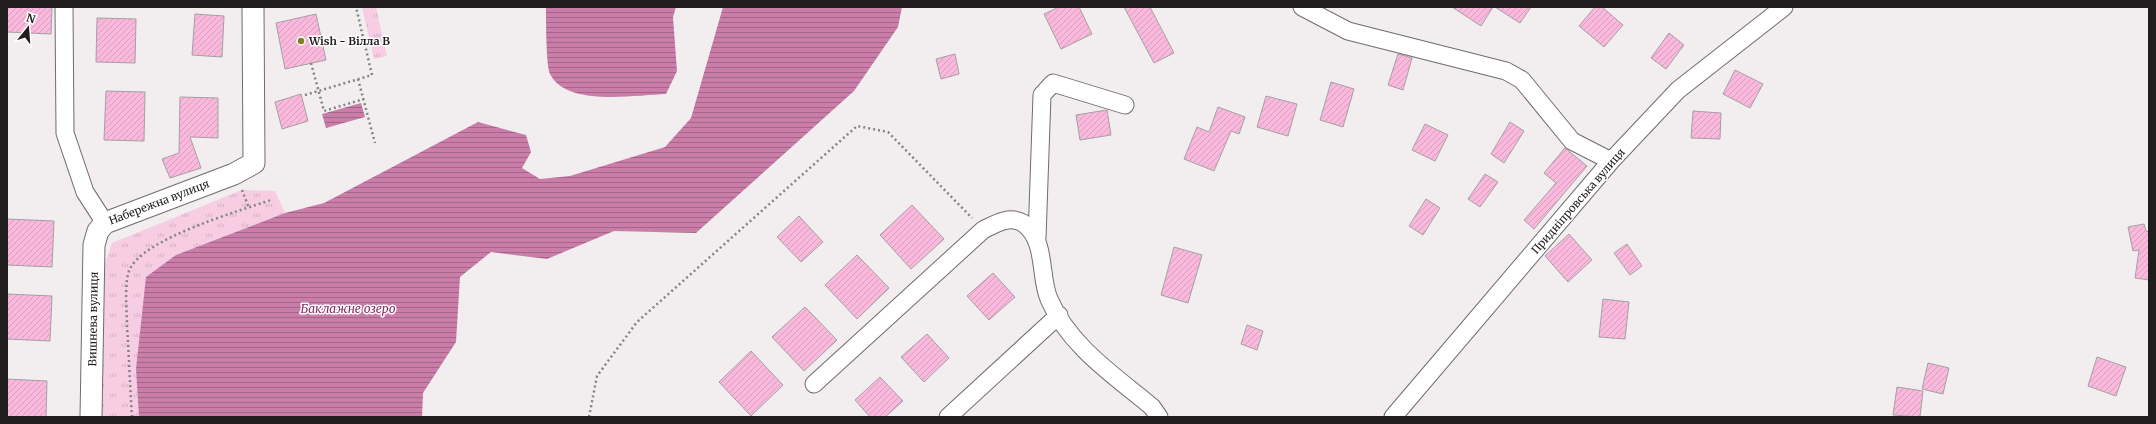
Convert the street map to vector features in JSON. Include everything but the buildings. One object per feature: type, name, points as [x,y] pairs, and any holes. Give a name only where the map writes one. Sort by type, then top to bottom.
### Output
[{"type":"street","name":"Набережна вулиця","points":[[64,7],[65,133],[85,192],[105,224],[234,174],[254,163],[253,7]]},
{"type":"street","points":[[1302,7],[1348,31],[1506,71],[1522,80],[1572,141],[1611,161]]},
{"type":"street","name":"Придніпровська вулиця","points":[[1393,417],[1611,161],[1678,90],[1784,7]]},
{"type":"street","points":[[1125,105],[1053,83],[1042,95],[1037,238],[1049,299],[1077,344],[1152,407],[1159,417]]},
{"type":"street","points":[[814,384],[983,230],[1005,219],[1022,223],[1037,238]]},
{"type":"street","name":"Вишнева вулиця","points":[[91,417],[94,245],[98,231],[105,224]]},
{"type":"street","points":[[948,417],[1059,315]]},
{"type":"path","points":[[305,95],[372,75],[356,7]]},
{"type":"path","points":[[311,63],[324,111],[364,99]]},
{"type":"path","points":[[358,79],[375,143]]},
{"type":"path","points":[[588,417],[597,376],[637,322],[857,126],[888,132],[983,230]]},
{"type":"path","points":[[132,417],[126,300],[129,271],[140,255],[194,227],[271,200]]},
{"type":"green space","points":[[362,7],[376,7],[387,56],[374,59]]},
{"type":"green space","points":[[242,190],[275,191],[285,213],[176,255],[136,369],[139,417],[95,417],[98,284],[112,243]]},
{"type":"water","points":[[546,7],[676,7],[673,17],[677,71],[666,94],[602,97],[571,91],[558,84],[550,74],[549,69],[546,42]]},
{"type":"water","name":"Баклажне озеро","points":[[723,7],[902,7],[898,27],[854,91],[696,233],[614,231],[547,259],[491,252],[460,277],[456,342],[423,393],[422,417],[139,417],[136,369],[146,277],[176,255],[285,213],[324,203],[478,122],[526,135],[531,152],[522,168],[540,179],[570,176],[665,147],[691,118]]},
{"type":"water","points":[[361,103],[365,117],[326,128],[322,114]]},
{"type":"place","name":"Wish - Вілла B","points":[[301,41]]}]
